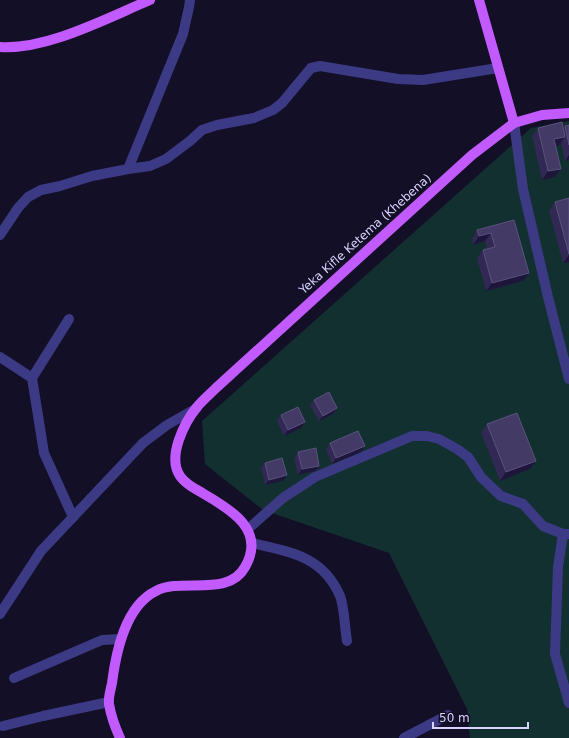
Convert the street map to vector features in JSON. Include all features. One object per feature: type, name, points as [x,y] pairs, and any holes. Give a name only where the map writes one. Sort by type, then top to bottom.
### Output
[{"type":"main road","points":[[0,47],[28,45],[59,38],[150,0]]},
{"type":"main road","points":[[480,0],[514,123]]},
{"type":"main road","name":"Yeka Kifle Ketema (Khebena)","points":[[248,529],[241,519],[190,486],[180,476],[175,462],[176,447],[196,408],[216,388],[472,156],[514,123],[542,115],[569,113]]},
{"type":"main road","points":[[120,738],[112,717],[109,702],[114,663],[120,639],[130,617],[142,602],[154,591],[164,587],[209,585],[227,582],[238,576],[245,568],[252,543],[248,529]]},
{"type":"street","points":[[128,169],[181,41],[190,0]]},
{"type":"street","points":[[0,235],[28,196],[42,190],[92,176],[150,166],[166,159],[202,130],[217,125],[254,118],[274,110],[282,103],[307,72],[315,66],[398,79],[423,80],[498,68]]},
{"type":"street","points":[[514,123],[523,189],[569,379]]},
{"type":"street","points":[[70,319],[32,378],[44,454],[72,517]]},
{"type":"street","points":[[0,357],[32,378]]},
{"type":"street","points":[[0,614],[41,551],[72,517],[143,443],[167,425],[196,408]]},
{"type":"street","points":[[248,529],[283,498],[315,477],[412,436],[427,436],[439,439],[468,457],[481,477],[501,496],[523,504],[543,526],[566,534],[558,567],[556,654],[569,703]]},
{"type":"street","points":[[252,543],[300,555],[317,564],[330,580],[340,597],[347,641]]},
{"type":"street","points":[[14,678],[102,640],[120,639]]},
{"type":"street","points":[[3,726],[109,702]]},
{"type":"street","points":[[404,738],[448,714]]},
{"type":"green space","points":[[569,121],[569,738],[470,738],[467,709],[389,553],[263,510],[205,464],[202,421],[531,128]]},
{"type":"building","points":[[562,122],[565,137],[554,139],[561,169],[548,171],[538,128]]},
{"type":"building","points":[[569,125],[569,145],[565,126]]},
{"type":"building","points":[[569,198],[569,254],[555,202]]},
{"type":"building","points":[[514,220],[529,273],[492,283],[483,250],[495,247],[491,233],[479,236],[477,230]]},
{"type":"building","points":[[329,392],[337,408],[323,416],[314,400]]},
{"type":"building","points":[[298,407],[305,422],[288,430],[281,415]]},
{"type":"building","points":[[517,413],[536,461],[506,472],[487,424]]},
{"type":"building","points":[[358,431],[365,446],[336,458],[330,443]]},
{"type":"building","points":[[316,448],[319,466],[302,469],[298,452]]},
{"type":"building","points":[[282,458],[287,475],[269,480],[265,463]]}]
